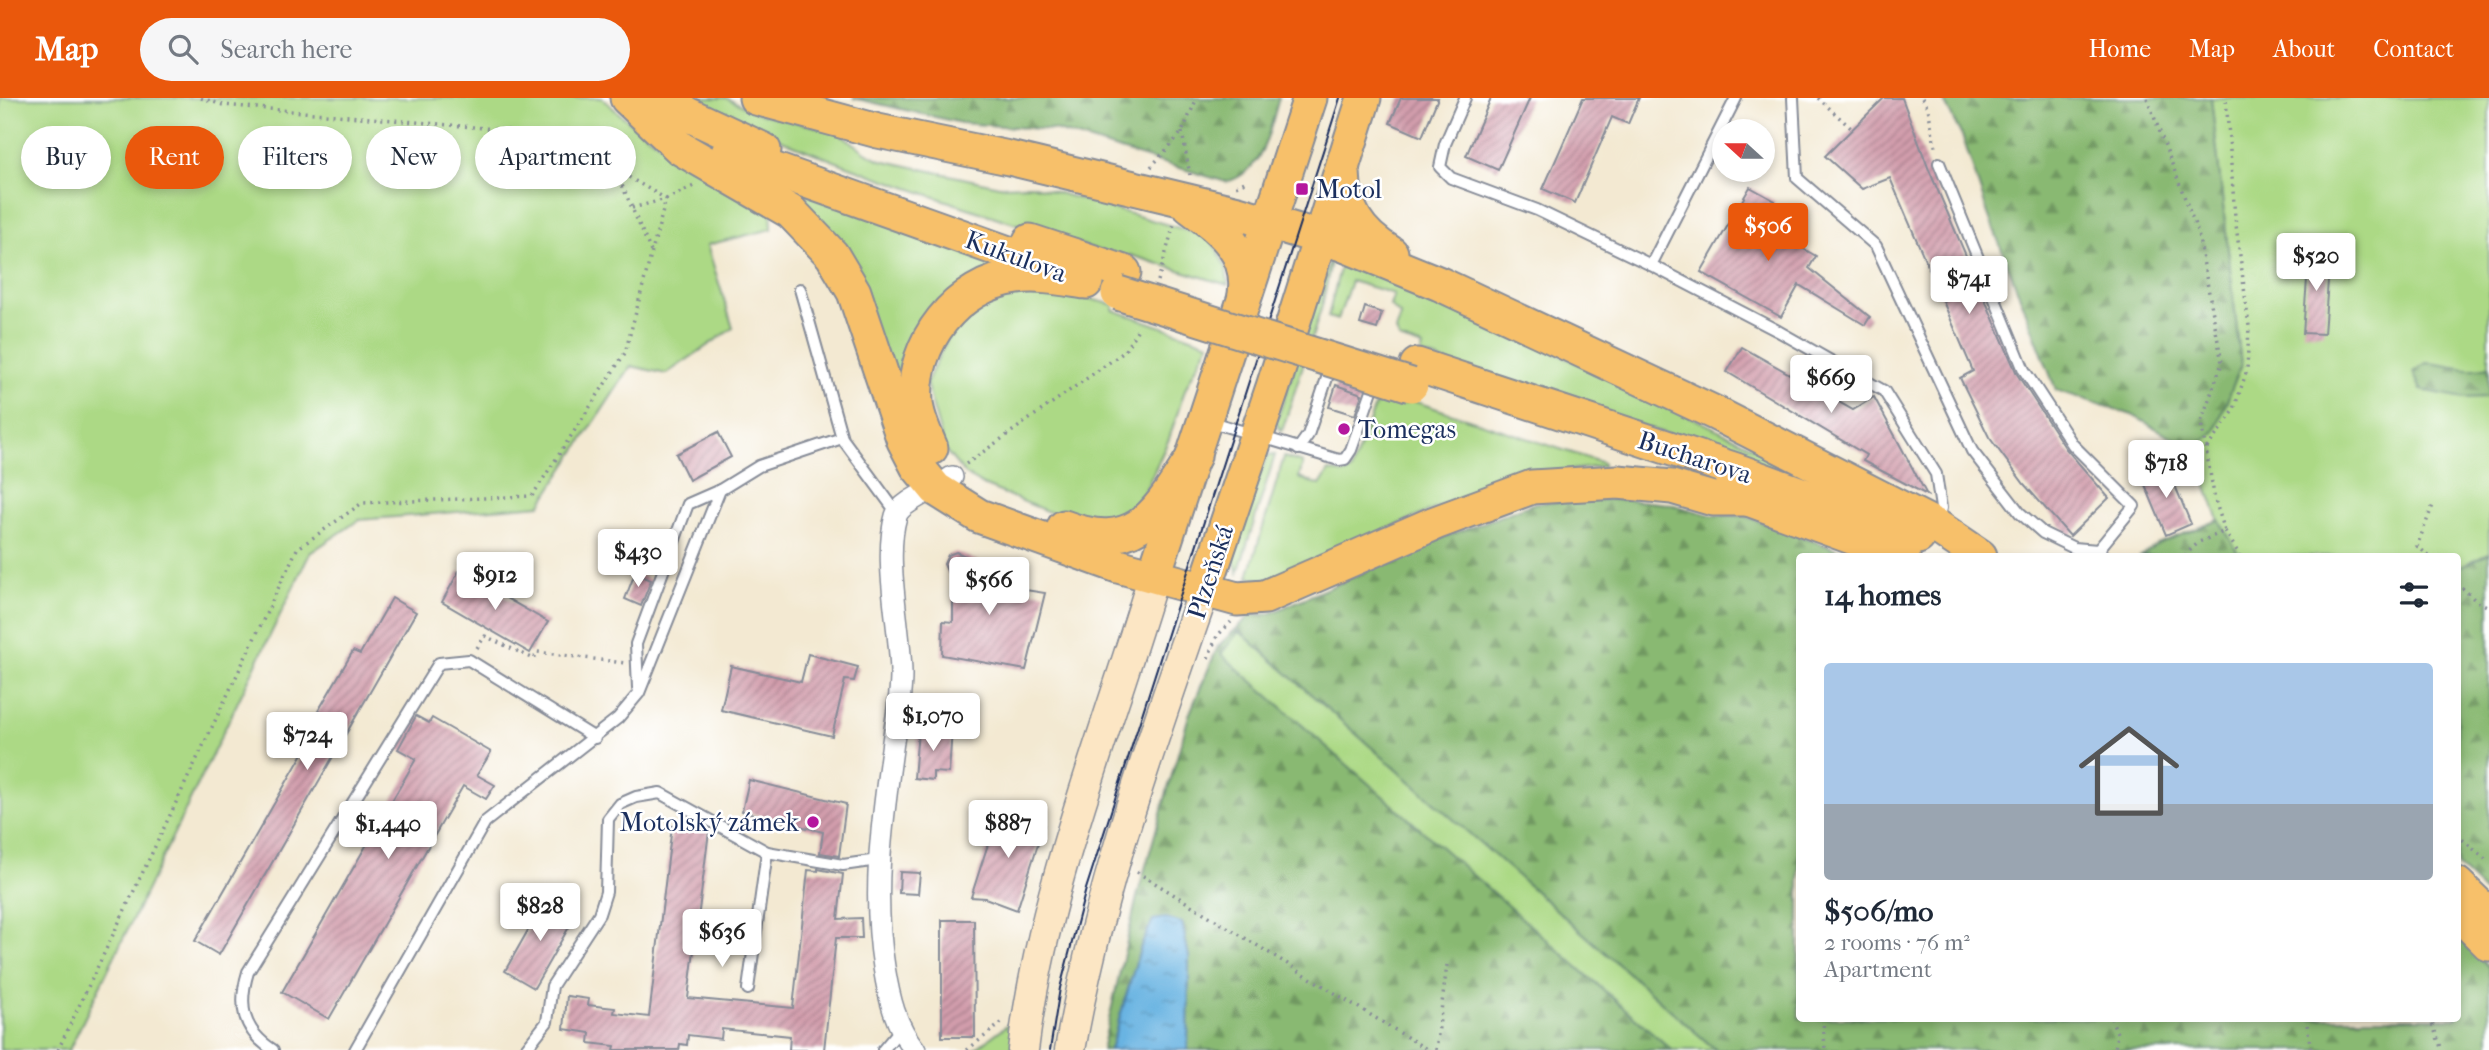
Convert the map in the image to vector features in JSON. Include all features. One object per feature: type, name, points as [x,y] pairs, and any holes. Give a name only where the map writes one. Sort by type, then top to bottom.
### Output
[{"type":"main road","points":[[627,98],[680,148],[784,206],[806,224],[832,254],[854,292],[904,441],[917,466],[944,483],[979,516],[1118,566],[1237,599],[1265,597],[1436,523],[1532,487],[1618,482],[1672,487],[1713,499],[1748,499]]},
{"type":"main road","name":"Kukulova","points":[[632,98],[692,135],[755,165],[1086,282],[1121,282]]},
{"type":"main road","name":"Kukulova","points":[[662,98],[715,128],[798,164],[1121,282],[1414,375]]},
{"type":"main road","points":[[756,98],[878,131],[1182,200],[1320,237],[1440,284],[1715,413],[1936,526],[1976,553]]},
{"type":"main road","name":"Plzeňská","points":[[1023,1050],[1031,983],[1058,879],[1310,98]]},
{"type":"main road","name":"Plzeňská","points":[[1070,1050],[1081,989],[1109,883],[1254,436],[1273,387],[1364,98]]},
{"type":"main road","points":[[1182,200],[1222,202],[1235,199],[1254,190],[1292,154]]},
{"type":"main road","points":[[1343,162],[1345,197],[1358,227],[1383,248],[1440,284]]},
{"type":"main road","points":[[1182,200],[1224,232],[1234,245],[1245,273],[1244,303]]},
{"type":"main road","points":[[944,483],[916,403],[921,358],[939,322],[957,304],[977,291],[1016,276],[1086,282]]},
{"type":"main road","name":"Bucharova","points":[[1414,375],[1895,553]]},
{"type":"main road","name":"Bucharova","points":[[1414,375],[1736,470],[1961,553]]},
{"type":"main road","points":[[944,483],[1069,529],[1111,537],[1128,533],[1150,518],[1194,456]]},
{"type":"main road","points":[[2461,888],[2489,915]]},
{"type":"main road","points":[[2461,916],[2489,944]]},
{"type":"street","points":[[915,1050],[899,1031],[888,992],[878,933],[878,860],[901,677],[892,550],[897,513],[906,503],[944,483]]},
{"type":"lane","points":[[1465,98],[1445,144],[1440,167],[1451,178],[1537,210],[1651,265],[1779,331],[1884,391],[1936,474],[1941,508],[1936,526]]},
{"type":"lane","points":[[1651,265],[1736,98]]},
{"type":"lane","points":[[1793,98],[1797,178],[1876,246],[1972,451],[2020,513],[2043,533],[2074,548],[2101,553],[2134,506],[2073,445],[2024,370],[1939,163]]},
{"type":"lane","points":[[800,289],[842,438],[897,513]]},
{"type":"lane","points":[[1205,421],[1297,449],[1339,460],[1345,458],[1351,450],[1381,365],[1337,349],[1308,435],[1297,449]]},
{"type":"lane","points":[[639,693],[636,644],[688,504],[759,466],[842,438]]},
{"type":"lane","points":[[355,1050],[485,822],[595,738],[618,718],[639,693],[720,489]]},
{"type":"lane","points":[[272,1050],[252,1031],[242,1014],[241,995],[248,972],[439,663],[469,660],[595,738]]},
{"type":"lane","points":[[525,1050],[547,1022],[552,986],[599,914],[606,892],[608,819],[620,804],[636,797],[660,793],[767,852],[843,865],[878,860]]},
{"type":"lane","points":[[748,989],[767,852]]},
{"type":"lane","points":[[883,1050],[899,1031]]},
{"type":"path","points":[[201,98],[223,105],[475,127]]},
{"type":"path","points":[[1150,169],[1182,132],[1197,98]]},
{"type":"path","points":[[1818,98],[1851,128]]},
{"type":"path","points":[[1922,98],[1928,108],[1939,163]]},
{"type":"path","points":[[2147,98],[2198,233],[2222,363],[2201,422],[2215,500],[2225,531],[2238,553]]},
{"type":"path","points":[[2206,448],[2233,412],[2246,370],[2249,326],[2235,216],[2226,98]]},
{"type":"path","points":[[1164,263],[1182,200],[1182,132]]},
{"type":"path","points":[[636,181],[666,199]]},
{"type":"path","points":[[632,208],[666,199],[700,183]]},
{"type":"path","points":[[624,189],[652,254]]},
{"type":"path","points":[[58,1050],[297,549],[362,503],[532,496],[625,353],[666,199]]},
{"type":"path","points":[[944,483],[1045,405],[1124,352],[1138,330]]},
{"type":"path","points":[[2425,553],[2417,546],[2433,505]]},
{"type":"path","points":[[2187,553],[2199,542],[2225,531]]},
{"type":"path","points":[[2461,587],[2476,601],[2489,607]]},
{"type":"path","points":[[469,660],[485,636],[534,659],[537,652],[637,664]]},
{"type":"path","points":[[2461,838],[2489,862]]},
{"type":"path","points":[[1129,868],[1428,1050]]},
{"type":"path","points":[[1436,1050],[1447,965]]},
{"type":"path","points":[[1823,1022],[1825,1050]]},
{"type":"path","points":[[2112,1022],[2116,1033],[2115,1050]]},
{"type":"path","points":[[2307,1022],[2311,1050]]},
{"type":"path","points":[[2432,1022],[2442,1050]]},
{"type":"green space","points":[[0,98],[602,98],[635,126],[475,126],[475,189],[636,189],[636,127],[704,171],[771,207],[772,229],[707,245],[733,328],[666,374],[631,366],[540,505],[359,520],[310,553],[69,1050],[0,1050]]},
{"type":"green space","points":[[689,98],[726,98],[758,113],[838,132],[881,160],[999,186],[1031,185],[1210,237],[1226,267],[1228,285],[1130,255],[1128,260],[905,187],[796,146]]},
{"type":"green space","points":[[853,98],[1079,98],[1111,101],[1118,98],[1279,98],[1268,136],[1257,160],[1239,177],[1226,182],[1054,130],[961,123]]},
{"type":"green space","points":[[1942,98],[2211,98],[2241,365],[2215,431],[2193,449],[2132,415],[2056,390],[1988,214],[1963,138]]},
{"type":"green space","points":[[2211,98],[2489,98],[2489,553],[2461,566],[2461,553],[2238,553],[2219,520],[2193,449],[2215,431],[2241,365]]},
{"type":"green space","points":[[773,182],[1018,263],[981,276],[901,394]]},
{"type":"green space","points":[[1334,247],[1322,306],[1282,431],[1276,423]]},
{"type":"green space","points":[[1344,252],[1857,496],[1421,354],[1423,347],[1399,339],[1396,331],[1401,316],[1390,306],[1394,294],[1351,281],[1338,320],[1328,317]]},
{"type":"green space","points":[[1010,288],[1067,293],[1114,305],[1113,310],[1209,343],[1186,387],[1169,439],[1145,491],[1123,518],[1127,525],[1066,519],[983,485],[965,474],[945,450],[926,383],[958,317]]},
{"type":"green space","points":[[2426,363],[2465,369],[2489,367],[2489,397],[2464,398],[2421,390],[2413,372]]},
{"type":"green space","points":[[1379,395],[1405,404],[1407,399],[1603,463],[1603,466],[1522,476],[1493,484],[1267,581],[1248,577],[1284,457],[1303,463],[1299,478],[1320,485],[1329,471],[1345,474],[1351,471]]},
{"type":"green space","points":[[1275,455],[1238,573],[1231,551],[1267,456]]},
{"type":"green space","points":[[1617,499],[1669,504],[1710,515],[1745,516],[1847,553],[1796,553],[1796,1022],[2461,1022],[2461,940],[2489,967],[2489,1050],[1716,1050],[1239,631],[1221,654],[1672,1050],[1188,1050],[1189,957],[1182,923],[1141,946],[1110,1050],[1102,1050],[1137,897],[1189,715],[1218,646],[1251,615],[1269,614],[1442,538],[1535,503]]},
{"type":"green space","points":[[2219,520],[2238,553],[2145,553],[2160,543]]},
{"type":"green space","points":[[2489,553],[2489,897],[2461,870],[2461,566]]},
{"type":"green space","points":[[1239,631],[1716,1050],[1672,1050],[1220,654]]},
{"type":"green space","points":[[1015,1019],[1012,1050],[974,1050]]},
{"type":"water","points":[[1165,918],[1182,923],[1189,957],[1188,1050],[1110,1050],[1141,946],[1153,920]]},
{"type":"building","points":[[1401,98],[1438,98],[1422,137],[1390,123]]},
{"type":"building","points":[[1491,98],[1530,98],[1498,170],[1466,156]]},
{"type":"building","points":[[1583,98],[1639,98],[1628,124],[1612,117],[1575,203],[1543,189]]},
{"type":"building","points":[[1884,98],[1902,98],[1929,170],[2017,374],[2066,449],[2109,498],[2070,536],[2024,484],[1989,437],[1960,378],[1973,371],[1890,178],[1862,189],[1825,156]]},
{"type":"building","points":[[1750,187],[1775,201],[1761,225],[1816,256],[1809,268],[1870,317],[1865,325],[1799,285],[1781,317],[1701,272]]},
{"type":"building","points":[[2309,252],[2330,254],[2324,334],[2303,333]]},
{"type":"building","points":[[1365,307],[1382,313],[1377,329],[1360,324]]},
{"type":"building","points":[[1742,347],[1853,410],[1874,397],[1927,495],[1863,461],[1866,455],[1727,372]]},
{"type":"building","points":[[1336,385],[1362,394],[1355,415],[1329,407]]},
{"type":"building","points":[[718,432],[731,457],[689,480],[676,454]]},
{"type":"building","points":[[2166,464],[2191,524],[2166,535],[2141,475]]},
{"type":"building","points":[[956,552],[996,569],[993,585],[1045,593],[1026,670],[942,655],[943,621],[953,622],[953,576],[948,573],[944,564],[948,555]]},
{"type":"building","points":[[459,571],[548,622],[530,653],[442,602]]},
{"type":"building","points":[[635,573],[651,580],[641,606],[625,599]]},
{"type":"building","points":[[392,598],[416,612],[219,955],[195,941],[316,731],[309,727],[353,651],[360,654]]},
{"type":"building","points":[[808,654],[858,667],[854,681],[845,680],[832,736],[721,710],[731,666],[801,682]]},
{"type":"building","points":[[416,716],[429,723],[432,718],[491,752],[477,775],[495,785],[486,799],[463,786],[329,1019],[282,992],[416,759],[398,749]]},
{"type":"building","points":[[931,728],[952,729],[949,773],[933,772],[933,780],[914,778],[918,731],[930,732]]},
{"type":"building","name":"Motolský zámek","points":[[749,780],[846,804],[839,856],[820,853],[823,832],[742,811]]},
{"type":"building","points":[[999,810],[1044,825],[1017,910],[985,898],[971,897]]},
{"type":"building","points":[[672,826],[709,831],[688,998],[793,1008],[808,870],[818,869],[843,874],[838,919],[861,918],[862,938],[836,938],[824,1050],[789,1050],[790,1036],[722,1029],[721,1039],[688,1035],[687,1045],[680,1044],[679,1050],[614,1050],[615,1046],[589,1043],[590,1033],[564,1029],[567,996],[589,999],[588,1005],[615,1008],[614,1013],[649,1017]]},
{"type":"building","points":[[900,872],[920,873],[918,894],[899,893]]},
{"type":"building","points":[[548,895],[554,904],[576,915],[534,988],[505,971]]},
{"type":"building","points":[[942,920],[974,920],[975,1037],[942,1037]]},
{"type":"tram line","points":[[1050,1050],[1060,988],[1086,889],[1340,98]]},
{"type":"place","name":"Motol","points":[[1302,189]]},
{"type":"place","name":"Tomegas","points":[[1344,429]]},
{"type":"place","name":"Motolský zámek","points":[[813,822]]}]
